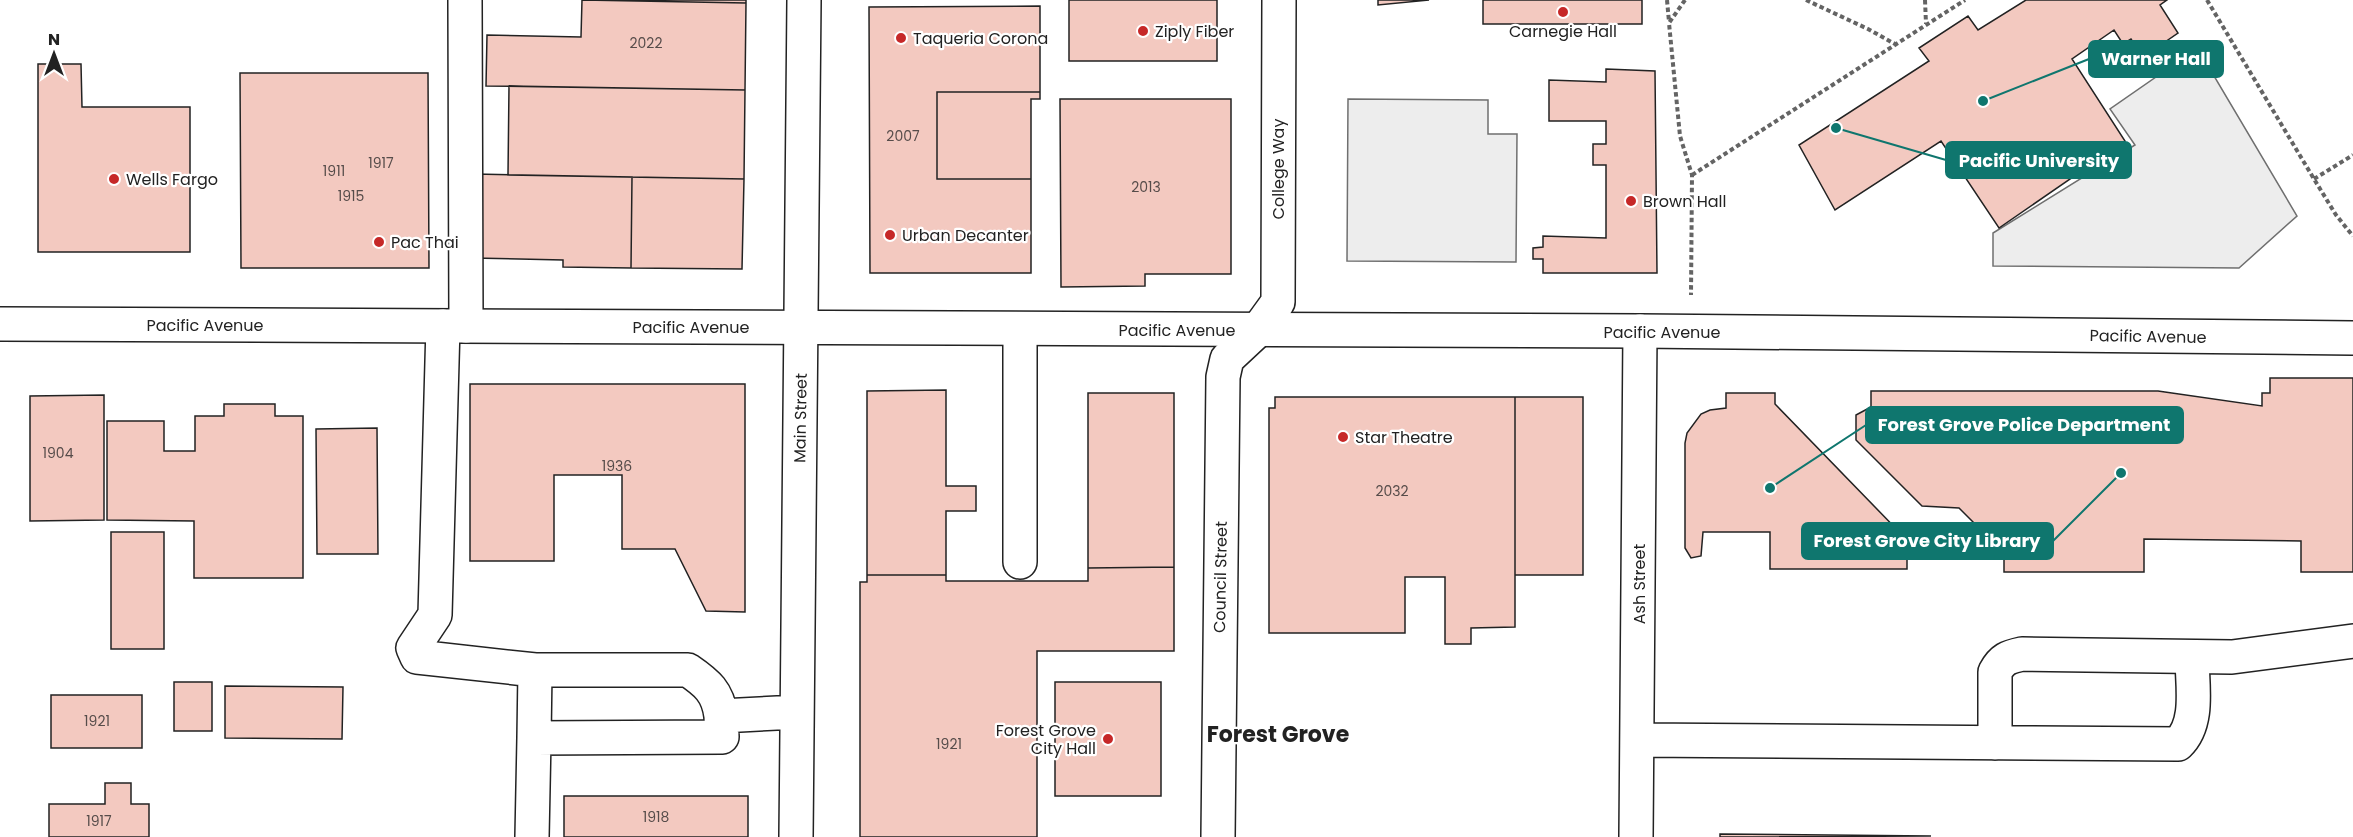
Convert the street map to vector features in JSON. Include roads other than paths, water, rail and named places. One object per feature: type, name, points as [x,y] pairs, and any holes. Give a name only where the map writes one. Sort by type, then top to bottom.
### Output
[{"type":"main road","points":[[465,0],[454,326],[435,615],[413,648],[417,657],[535,670],[688,670],[719,700],[721,716],[722,737],[534,738]]},
{"type":"main road","name":"Main Street","points":[[796,837],[804,0]]},
{"type":"main road","name":"College Way","points":[[1257,331],[1278,302],[1279,0]]},
{"type":"main road","name":"Pacific Avenue","points":[[0,324],[1640,331],[2353,338]]},
{"type":"main road","points":[[1020,329],[1020,562]]},
{"type":"main road","name":"Council Street","points":[[1218,837],[1223,377],[1227,359],[1257,331]]},
{"type":"main road","name":"Ash Street","points":[[1636,837],[1640,331]]},
{"type":"main road","points":[[1995,743],[1995,672],[2006,657],[2022,654],[2232,657],[2353,641]]},
{"type":"main road","points":[[1638,740],[2178,744],[2185,737],[2191,724],[2192,657]]},
{"type":"main road","points":[[532,837],[535,670]]},
{"type":"main road","points":[[721,716],[797,712]]},
{"type":"place","name":"Carnegie Hall","points":[[1563,12]]},
{"type":"place","name":"Ziply Fiber","points":[[1143,31]]},
{"type":"place","name":"Taqueria Corona","points":[[901,38]]},
{"type":"place","name":"Warner Hall","points":[[1983,101]]},
{"type":"place","name":"Pacific University","points":[[1836,128]]},
{"type":"place","name":"Wells Fargo","points":[[114,179]]},
{"type":"place","name":"Brown Hall","points":[[1631,201]]},
{"type":"place","name":"Urban Decanter","points":[[890,235]]},
{"type":"place","name":"Pac Thai","points":[[379,242]]},
{"type":"place","name":"Star Theatre","points":[[1343,437]]},
{"type":"place","name":"Forest Grove City Library","points":[[2121,473]]},
{"type":"place","name":"Forest Grove Police Department","points":[[1770,488]]},
{"type":"place","name":"Forest Grove City Hall","points":[[1108,739]]},
{"type":"district","name":"Forest Grove","points":[[1278,734]]}]
